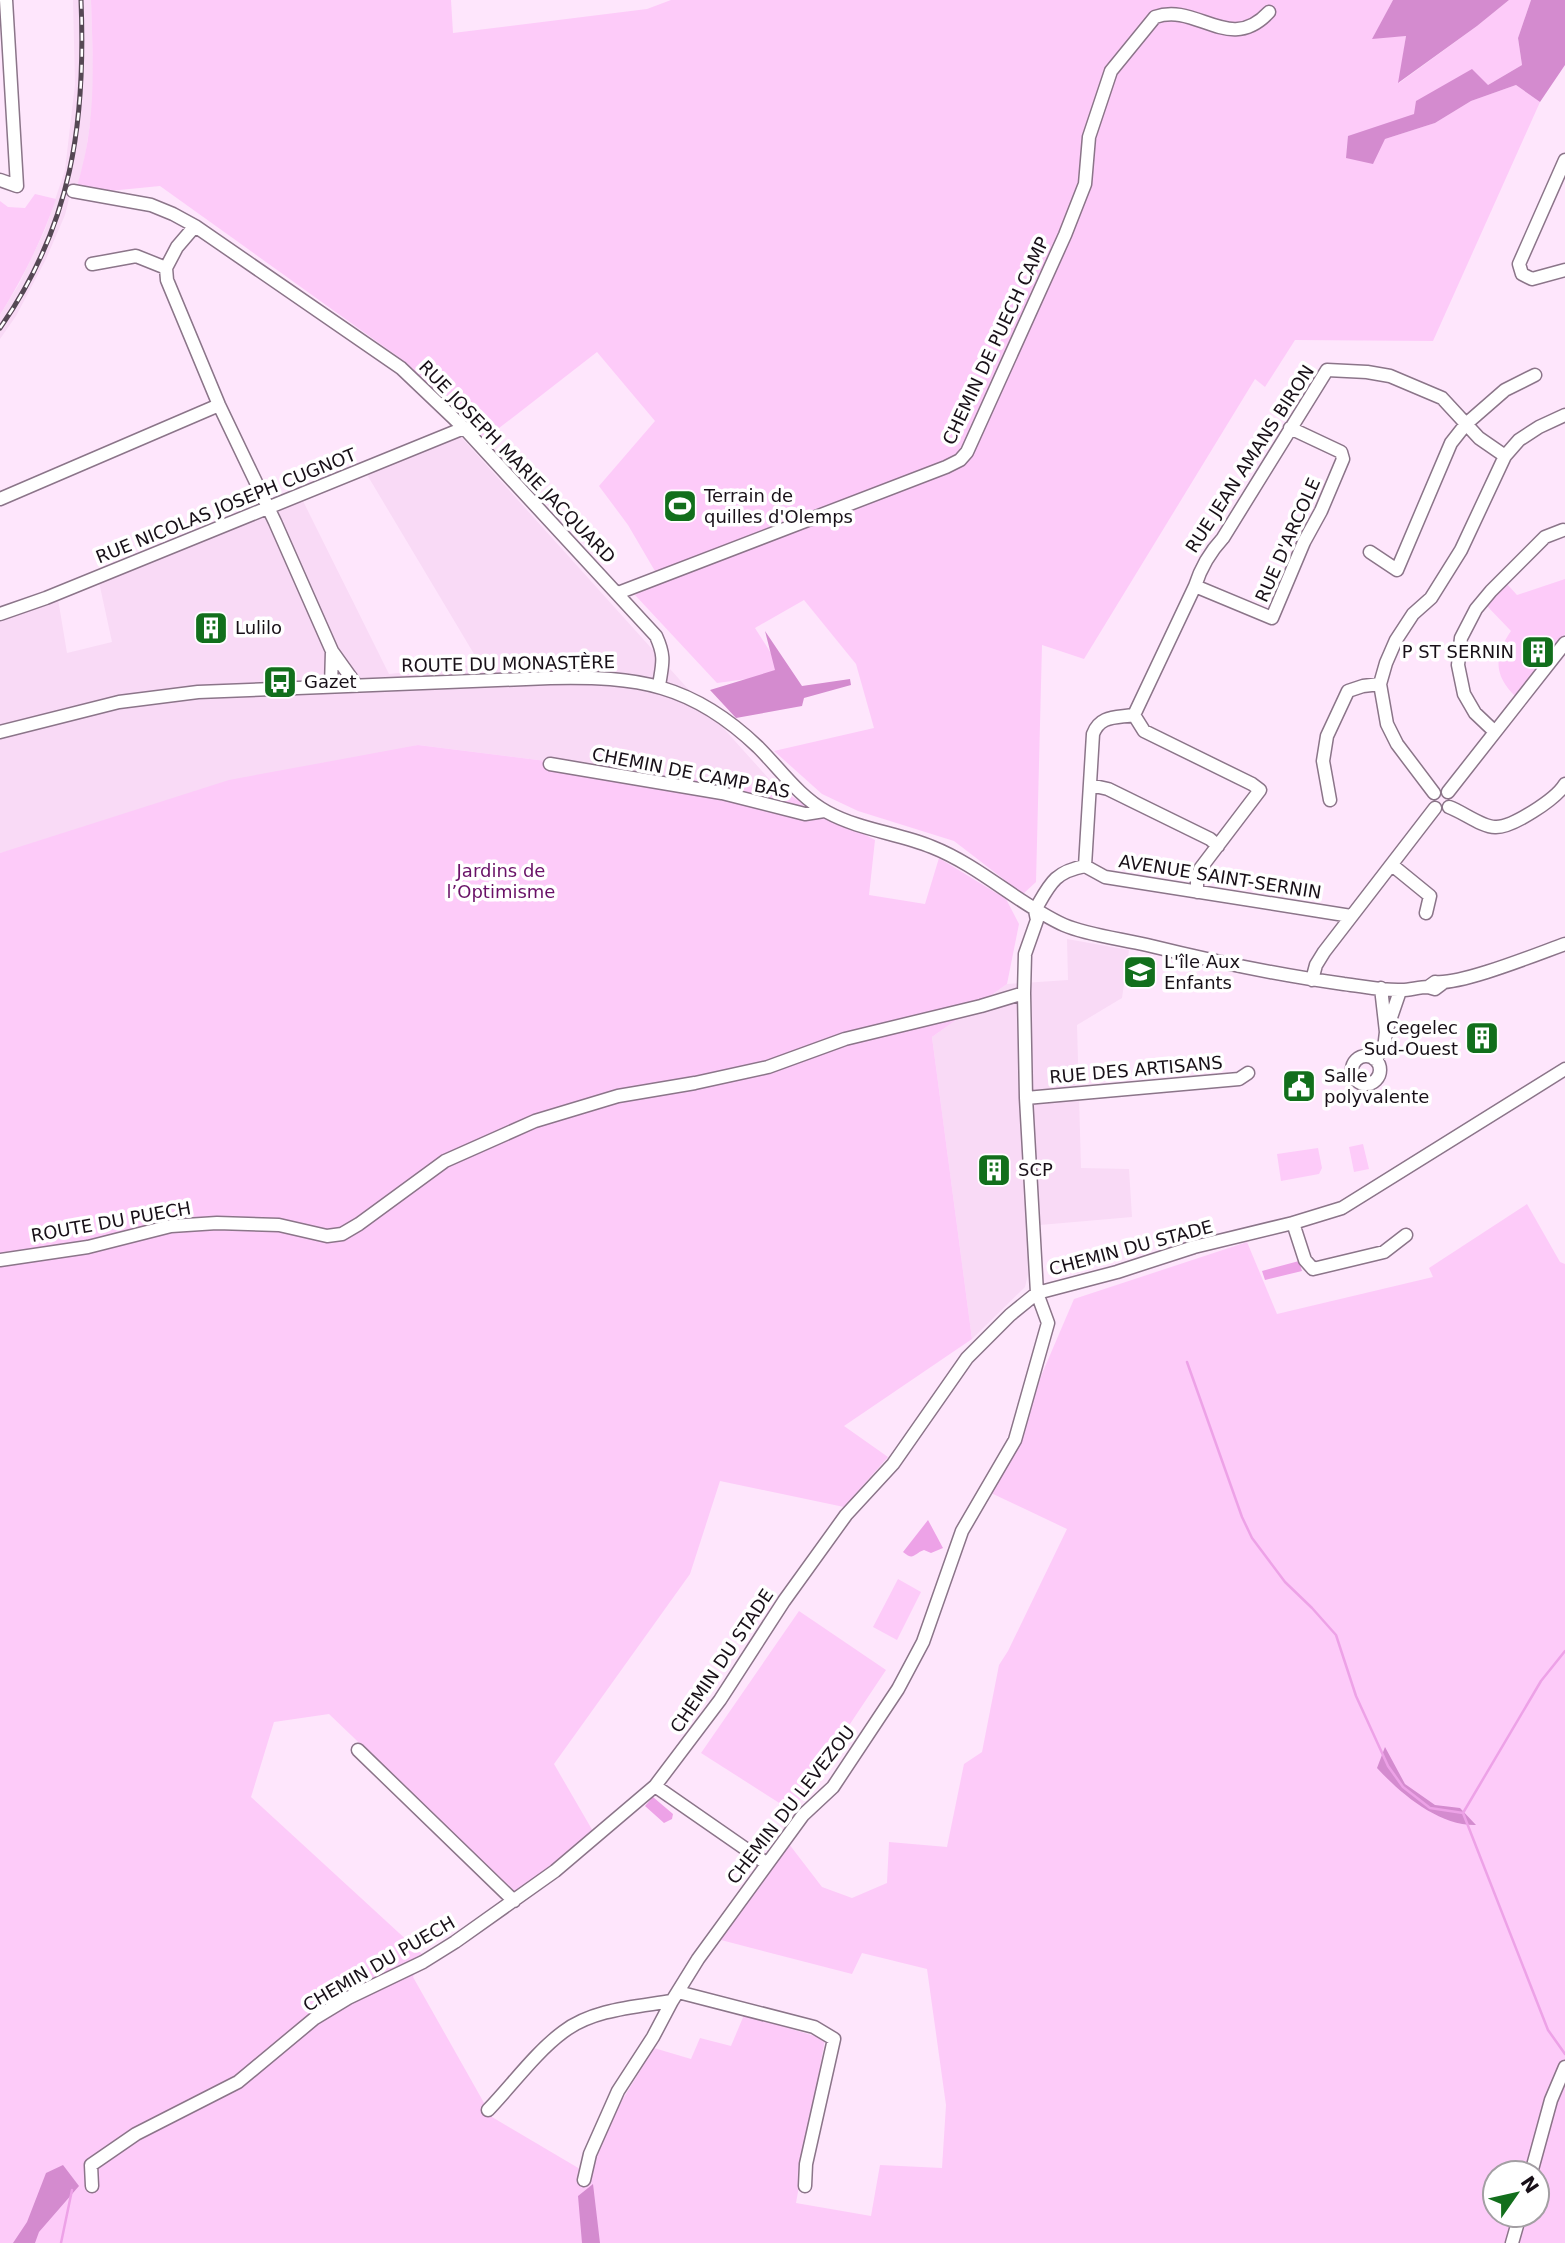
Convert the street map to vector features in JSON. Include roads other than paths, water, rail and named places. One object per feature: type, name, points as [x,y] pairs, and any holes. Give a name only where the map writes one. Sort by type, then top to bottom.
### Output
[{"type":"street","points":[[0,180],[18,186],[6,0]]},
{"type":"street","name":"CHEMIN DE PUECH CAMP","points":[[618,593],[960,460],[967,452],[1003,375],[1085,184],[1089,137],[1111,71],[1154,16],[1180,13],[1228,30],[1238,30],[1260,21],[1269,12]]},
{"type":"street","points":[[1565,160],[1519,264],[1522,274],[1532,279],[1565,270]]},
{"type":"street","name":"RUE JOSEPH MARIE JACQUARD","points":[[73,191],[151,205],[173,214],[195,226],[401,368],[464,428],[656,636],[663,651],[659,686]]},
{"type":"street","points":[[195,226],[177,247],[166,268],[167,280],[219,405],[332,651],[357,686]]},
{"type":"street","points":[[92,264],[136,256],[166,268]]},
{"type":"street","name":"RUE JEAN AMANS BIRON","points":[[1134,715],[1195,586],[1199,571],[1223,538],[1327,370],[1390,376],[1443,398],[1479,438],[1505,456]]},
{"type":"street","points":[[1370,552],[1397,570],[1451,443],[1466,424],[1505,390],[1535,375]]},
{"type":"street","points":[[0,499],[219,405]]},
{"type":"street","points":[[1434,793],[1396,744],[1388,724],[1380,684],[1386,663],[1396,640],[1413,614],[1423,607],[1441,584],[1461,550],[1505,456],[1519,440],[1539,427],[1564,417]]},
{"type":"street","name":"RUE NICOLAS JOSEPH CUGNOT","points":[[0,614],[46,598],[464,428]]},
{"type":"street","name":"RUE D'ARCOLE","points":[[1195,586],[1272,618],[1343,459],[1341,452],[1290,428]]},
{"type":"street","points":[[1495,732],[1475,713],[1464,694],[1458,665],[1461,638],[1476,609],[1491,591],[1545,537],[1563,530]]},
{"type":"street","points":[[1448,792],[1565,643]]},
{"type":"street","points":[[331,687],[332,651]]},
{"type":"street","name":"ROUTE DU MONASTÈRE","points":[[0,732],[67,713],[143,698],[198,692],[583,677],[634,681],[659,686],[697,702],[736,727],[797,789],[824,811],[854,824],[932,846],[956,858],[1035,910],[1066,926],[1312,980],[1400,991],[1428,987],[1435,982],[1443,983],[1488,971],[1565,944]]},
{"type":"street","points":[[1330,800],[1322,761],[1327,736],[1348,691],[1380,684]]},
{"type":"street","points":[[1037,1293],[1026,1098],[1025,954],[1037,920],[1035,910],[1055,877],[1069,869],[1085,866],[1093,734],[1096,725],[1105,719],[1134,715],[1144,731],[1260,790],[1200,869],[1197,892]]},
{"type":"street","name":"CHEMIN DE CAMP BAS","points":[[550,764],[722,793],[805,814],[824,811]]},
{"type":"street","points":[[1090,785],[1108,789],[1210,839],[1218,846]]},
{"type":"street","points":[[1449,807],[1452,801],[1448,792],[1442,790],[1434,793],[1431,799],[1435,808],[1441,810],[1449,807],[1497,828],[1540,807],[1560,793],[1565,785]]},
{"type":"street","points":[[1312,980],[1316,965],[1324,952],[1435,808]]},
{"type":"street","points":[[1392,865],[1430,896],[1426,913]]},
{"type":"street","name":"AVENUE SAINT-SERNIN","points":[[1085,866],[1105,877],[1351,916]]},
{"type":"street","points":[[1381,988],[1386,1032]]},
{"type":"street","points":[[1374,1059],[1384,1049],[1386,1032],[1400,991]]},
{"type":"street","name":"ROUTE DU PUECH","points":[[0,1260],[88,1247],[171,1226],[217,1223],[279,1225],[327,1236],[342,1234],[445,1161],[535,1121],[618,1096],[768,1067],[845,1039],[1024,993]]},
{"type":"street","name":"CHEMIN DU STADE","points":[[655,1786],[720,1700],[784,1601],[846,1515],[893,1464],[967,1358],[1010,1315],[1037,1293],[1117,1272],[1194,1247],[1342,1208],[1565,1069]]},
{"type":"street","name":"RUE DES ARTISANS","points":[[1026,1098],[1239,1079],[1248,1073]]},
{"type":"street","points":[[1293,1223],[1305,1260],[1313,1269],[1384,1252],[1406,1235]]},
{"type":"street","name":"CHEMIN DU LEVEZOU","points":[[584,2180],[590,2154],[618,2091],[710,1940],[803,1815],[833,1787],[904,1678],[923,1642],[962,1531],[1015,1440],[1048,1323],[1037,1293]]},
{"type":"street","points":[[358,1750],[514,1901]]},
{"type":"street","points":[[655,1786],[766,1863]]},
{"type":"street","name":"CHEMIN DU PUECH","points":[[92,2186],[91,2165],[120,2144],[238,2082],[315,2018],[348,1998],[423,1962],[555,1871],[655,1786]]},
{"type":"street","points":[[488,2110],[548,2045],[575,2025],[607,2013],[675,1996],[814,2027],[834,2039],[806,2164],[805,2186]]},
{"type":"street","points":[[1535,2159],[1551,2100],[1565,2067]]},
{"type":"waterway","points":[[1187,1362],[1242,1517],[1252,1538],[1285,1582],[1336,1635],[1356,1696],[1388,1766],[1403,1787],[1430,1808],[1463,1813]]},
{"type":"waterway","points":[[1565,1651],[1541,1681],[1463,1813],[1548,2030],[1565,2054]]},
{"type":"waterway","points":[[61,2243],[72,2190]]},
{"type":"railway","points":[[0,328],[44,250],[59,211],[69,171],[81,88],[81,0]]},
{"type":"place","name":"Terrain de quilles d'Olemps","points":[[680,506]]},
{"type":"place","name":"Lulilo","points":[[211,628]]},
{"type":"place","name":"P ST SERNIN","points":[[1538,652]]},
{"type":"place","name":"Gazet","points":[[280,682]]},
{"type":"place","name":"L'île Aux Enfants","points":[[1140,972]]},
{"type":"place","name":"Cegelec Sud-Ouest","points":[[1482,1038]]},
{"type":"place","name":"Salle polyvalente","points":[[1299,1086]]},
{"type":"place","name":"SCP","points":[[994,1170]]},
{"type":"park label","name":"Jardins de l’Optimisme","points":[[501,882]]}]
